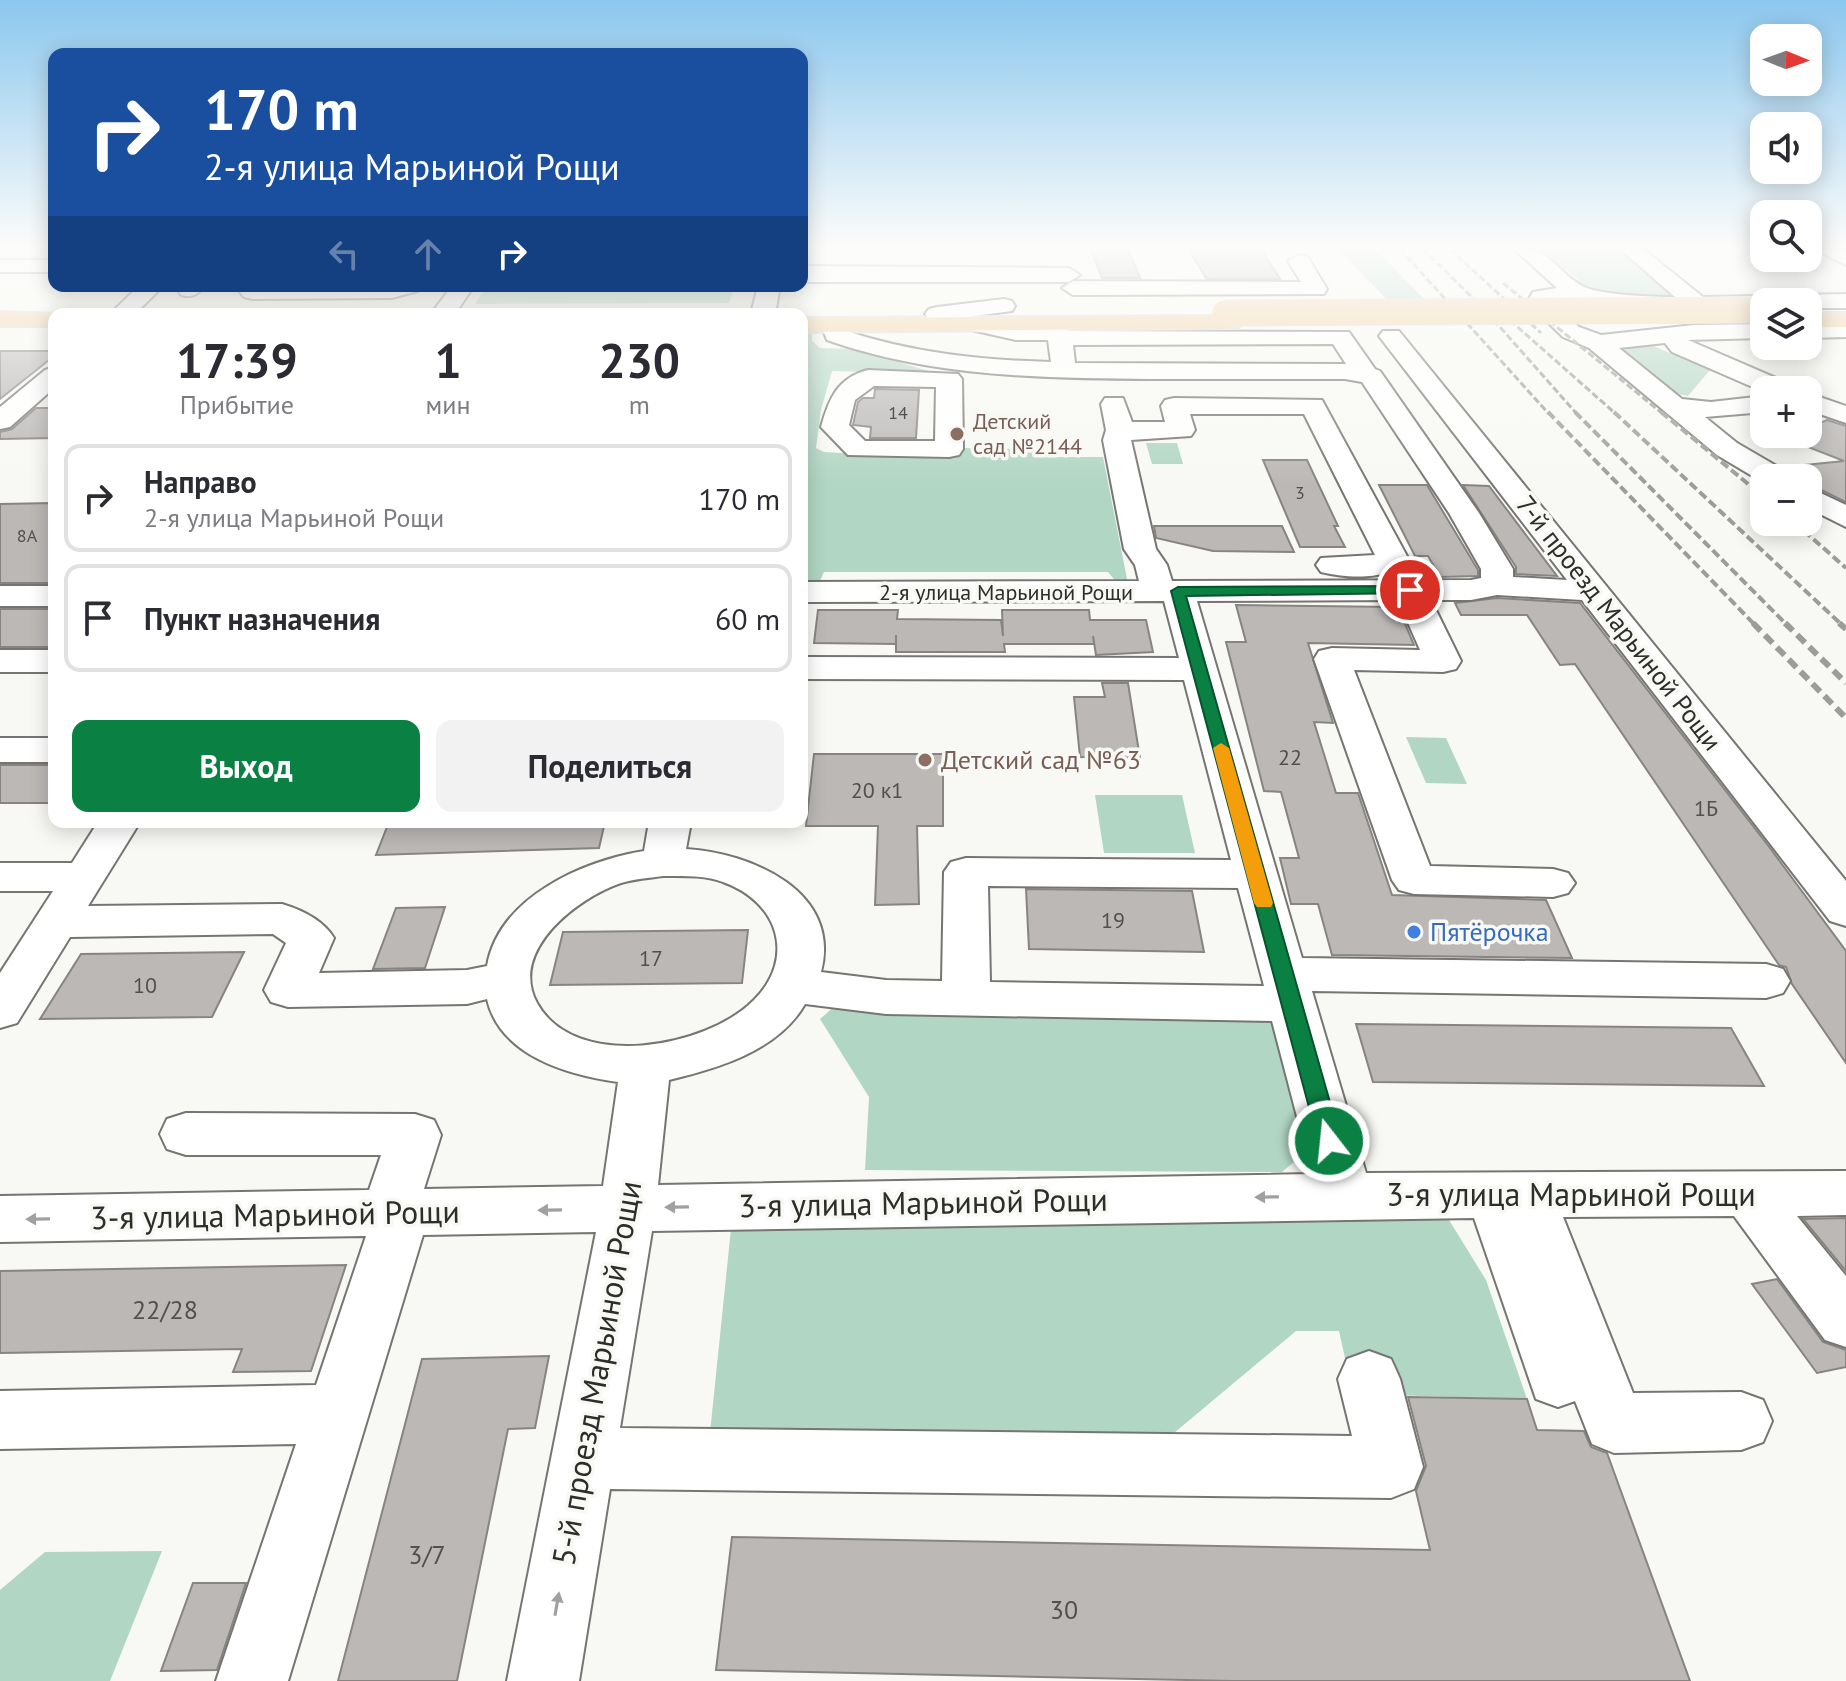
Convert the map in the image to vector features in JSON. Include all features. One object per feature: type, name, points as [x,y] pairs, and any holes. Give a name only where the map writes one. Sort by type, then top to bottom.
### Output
[{"type":"main road","points":[[0,328],[48,328]]},
{"type":"street","points":[[833,327],[835,335],[873,348],[953,363],[1020,370],[1365,373]]},
{"type":"street","points":[[949,379],[1059,383],[1066,378],[1059,333],[1016,333],[991,327]]},
{"type":"street","points":[[1566,327],[1598,343],[1727,449],[1753,464]]},
{"type":"street","points":[[1598,343],[1671,335],[1750,341]]},
{"type":"street","points":[[1671,335],[1681,347],[1750,377]]},
{"type":"street","name":"7-й проезд Марьиной Рощи","points":[[1391,336],[1846,911]]},
{"type":"street","points":[[1191,337],[1205,371]]},
{"type":"street","points":[[1060,338],[1340,337],[1365,373],[1376,379],[1464,513],[1497,569],[1497,585]]},
{"type":"street","points":[[1822,345],[1846,345]]},
{"type":"street","points":[[1713,362],[1750,347]]},
{"type":"street","points":[[1107,371],[1120,430],[1117,440],[1140,549],[1162,582],[1199,669],[1345,1196]]},
{"type":"street","points":[[0,421],[48,380]]},
{"type":"street","points":[[1822,396],[1846,390]]},
{"type":"street","points":[[1120,430],[1181,430],[1174,406],[1313,406],[1392,558],[1382,565],[1162,582]]},
{"type":"street","points":[[1677,406],[1711,410],[1750,406]]},
{"type":"street","points":[[1822,406],[1846,415]]},
{"type":"street","points":[[1822,504],[1846,518]]},
{"type":"street","name":"2-я улица Марьиной Рощи","points":[[808,592],[1162,582],[1410,590],[1471,590],[1497,585],[1542,590],[1594,590]]},
{"type":"street","points":[[1410,590],[1443,661],[1332,659],[1414,880],[1553,883]]},
{"type":"street","points":[[0,596],[48,596]]},
{"type":"street","points":[[0,661],[48,661]]},
{"type":"street","points":[[808,668],[1199,669]]},
{"type":"street","points":[[0,750],[48,750]]},
{"type":"street","points":[[0,1011],[115,828]]},
{"type":"street","points":[[666,842],[707,864],[746,875],[777,895],[797,921],[803,952],[793,986],[777,1009],[752,1030],[720,1047],[684,1059],[645,1065],[598,1062],[558,1049],[528,1027],[511,1000],[507,970],[517,939],[552,901],[666,842]]},
{"type":"street","points":[[971,999],[966,985],[966,872],[1256,874]]},
{"type":"street","points":[[0,877],[84,877]]},
{"type":"street","points":[[56,922],[282,919],[311,938],[288,990],[467,987],[508,977]]},
{"type":"street","points":[[793,986],[886,997],[971,999],[1287,989],[1766,981]]},
{"type":"street","name":"5-й проезд Марьиной Рощи","points":[[543,1681],[628,1208],[645,1065]]},
{"type":"street","points":[[186,1134],[415,1135],[396,1212],[337,1414],[252,1681]]},
{"type":"street","name":"3-я улица Марьиной Рощи","points":[[0,1219],[1345,1196],[1846,1193]]},
{"type":"street","points":[[1510,1195],[1558,1379]]},
{"type":"street","points":[[1510,1195],[1614,1423],[1741,1421]]},
{"type":"street","points":[[1749,1195],[1846,1321]]},
{"type":"street","points":[[584,1458],[1391,1467],[1369,1379]]},
{"type":"street","points":[[0,1420],[337,1414]]},
{"type":"green space","points":[[808,330],[812,330],[812,341],[820,348],[853,349],[939,374],[832,371],[821,410],[816,448],[824,452],[927,458],[963,448],[1018,449],[1049,457],[1103,457],[1128,584],[1118,584],[1108,572],[824,572],[819,583],[808,584]]},
{"type":"green space","points":[[1651,345],[1710,370],[1688,396],[1678,394],[1624,351],[1628,347]]},
{"type":"green space","points":[[1146,443],[1177,443],[1183,464],[1152,464]]},
{"type":"green space","points":[[1406,737],[1446,738],[1467,784],[1426,783]]},
{"type":"green space","points":[[1095,795],[1182,795],[1195,853],[1104,853]]},
{"type":"green space","points":[[836,1005],[1269,1013],[1306,1152],[1282,1172],[865,1170],[869,1097],[820,1019]]},
{"type":"green space","points":[[1441,1207],[1486,1280],[1527,1399],[1353,1394],[1339,1331],[1296,1331],[1168,1438],[710,1433],[732,1219]]},
{"type":"green space","points":[[162,1551],[110,1681],[0,1681],[0,1590],[45,1552]]},
{"type":"building","points":[[0,351],[48,351],[48,361],[0,399]]},
{"type":"building","points":[[875,389],[919,390],[916,438],[870,438],[871,427],[853,425],[858,402],[863,398],[874,398]]},
{"type":"building","points":[[36,408],[48,408],[48,438],[0,439],[0,432],[12,429]]},
{"type":"building","points":[[1827,420],[1846,426],[1846,502],[1822,490],[1822,464],[1814,464],[1844,461],[1811,448],[1822,448],[1822,422]]},
{"type":"building","points":[[1263,460],[1307,460],[1345,547],[1300,547]]},
{"type":"building","points":[[1379,485],[1427,485],[1478,570],[1478,576],[1440,577],[1428,556],[1415,556]]},
{"type":"building","points":[[1463,485],[1489,486],[1557,576],[1516,574],[1516,567]]},
{"type":"building","points":[[48,503],[48,583],[0,583],[0,504]]},
{"type":"building","points":[[1154,526],[1282,526],[1294,552],[1213,551],[1156,538]]},
{"type":"building","points":[[1497,598],[1580,603],[1770,848],[1846,951],[1846,1063],[1792,984],[1786,967],[1779,965],[1575,664],[1560,665],[1527,615],[1461,615],[1455,603]]},
{"type":"building","points":[[1236,605],[1398,607],[1414,645],[1308,643],[1333,723],[1314,722],[1336,793],[1358,793],[1392,895],[1546,900],[1572,958],[1332,955],[1318,904],[1291,904],[1280,858],[1299,858],[1281,792],[1264,791],[1226,642],[1246,642]]},
{"type":"building","points":[[0,609],[48,609],[48,647],[0,647]]},
{"type":"building","points":[[818,610],[898,610],[897,619],[1001,620],[1003,636],[1002,610],[1089,610],[1090,620],[1146,620],[1153,652],[1096,655],[1093,636],[1094,644],[1004,644],[1005,652],[896,652],[896,644],[814,643]]},
{"type":"building","points":[[1102,683],[1128,683],[1140,758],[1080,757],[1074,697],[1105,697]]},
{"type":"building","points":[[814,754],[943,754],[943,826],[917,826],[919,904],[875,905],[878,826],[808,826]]},
{"type":"building","points":[[0,765],[48,765],[48,803],[0,803]]},
{"type":"building","points":[[387,828],[604,828],[599,848],[376,855]]},
{"type":"building","points":[[1026,889],[1192,891],[1204,952],[1029,949]]},
{"type":"building","points":[[445,907],[425,968],[373,969],[396,908]]},
{"type":"building","points":[[748,930],[742,983],[550,985],[563,932]]},
{"type":"building","points":[[244,952],[212,1017],[40,1019],[81,954]]},
{"type":"building","points":[[1356,1024],[1731,1028],[1764,1086],[1373,1082]]},
{"type":"building","points":[[1846,1218],[1846,1271],[1803,1219]]},
{"type":"building","points":[[346,1265],[311,1371],[233,1372],[242,1349],[0,1353],[0,1271]]},
{"type":"building","points":[[1777,1279],[1823,1342],[1846,1350],[1846,1367],[1817,1373],[1752,1284]]},
{"type":"building","points":[[549,1356],[535,1428],[508,1429],[457,1681],[338,1681],[422,1359]]},
{"type":"building","points":[[1408,1397],[1527,1399],[1537,1430],[1584,1431],[1591,1447],[1607,1453],[1690,1681],[1233,1681],[716,1670],[732,1537],[1430,1550],[1416,1491],[1426,1466]]},
{"type":"building","points":[[193,1583],[246,1583],[217,1670],[161,1671]]},
{"type":"railway","points":[[1471,327],[1549,414]]},
{"type":"railway","points":[[1500,327],[1577,414]]},
{"type":"railway","points":[[1518,327],[1616,414]]},
{"type":"railway","points":[[1535,327],[1541,333]]},
{"type":"railway","points":[[1557,327],[1663,414]]},
{"type":"railway","points":[[1548,412],[1755,625]]},
{"type":"railway","points":[[1575,412],[1785,623]]},
{"type":"railway","points":[[1614,412],[1842,625]]},
{"type":"railway","points":[[1661,412],[1750,485]]},
{"type":"railway","points":[[1810,536],[1846,568]]},
{"type":"railway","points":[[1753,623],[1846,718]]},
{"type":"railway","points":[[1785,623],[1846,683]]},
{"type":"railway","points":[[1839,623],[1846,629]]},
{"type":"slow traffic","points":[[1221,748],[1264,903]]},
{"type":"place","name":"Детский сад №2144","points":[[957,434]]},
{"type":"place","name":"Детский сад №63","points":[[925,760]]},
{"type":"place","name":"Пятёрочка","points":[[1414,932]]},
{"type":"route","points":[[1329,1141],[1178,591],[1410,590]]}]
